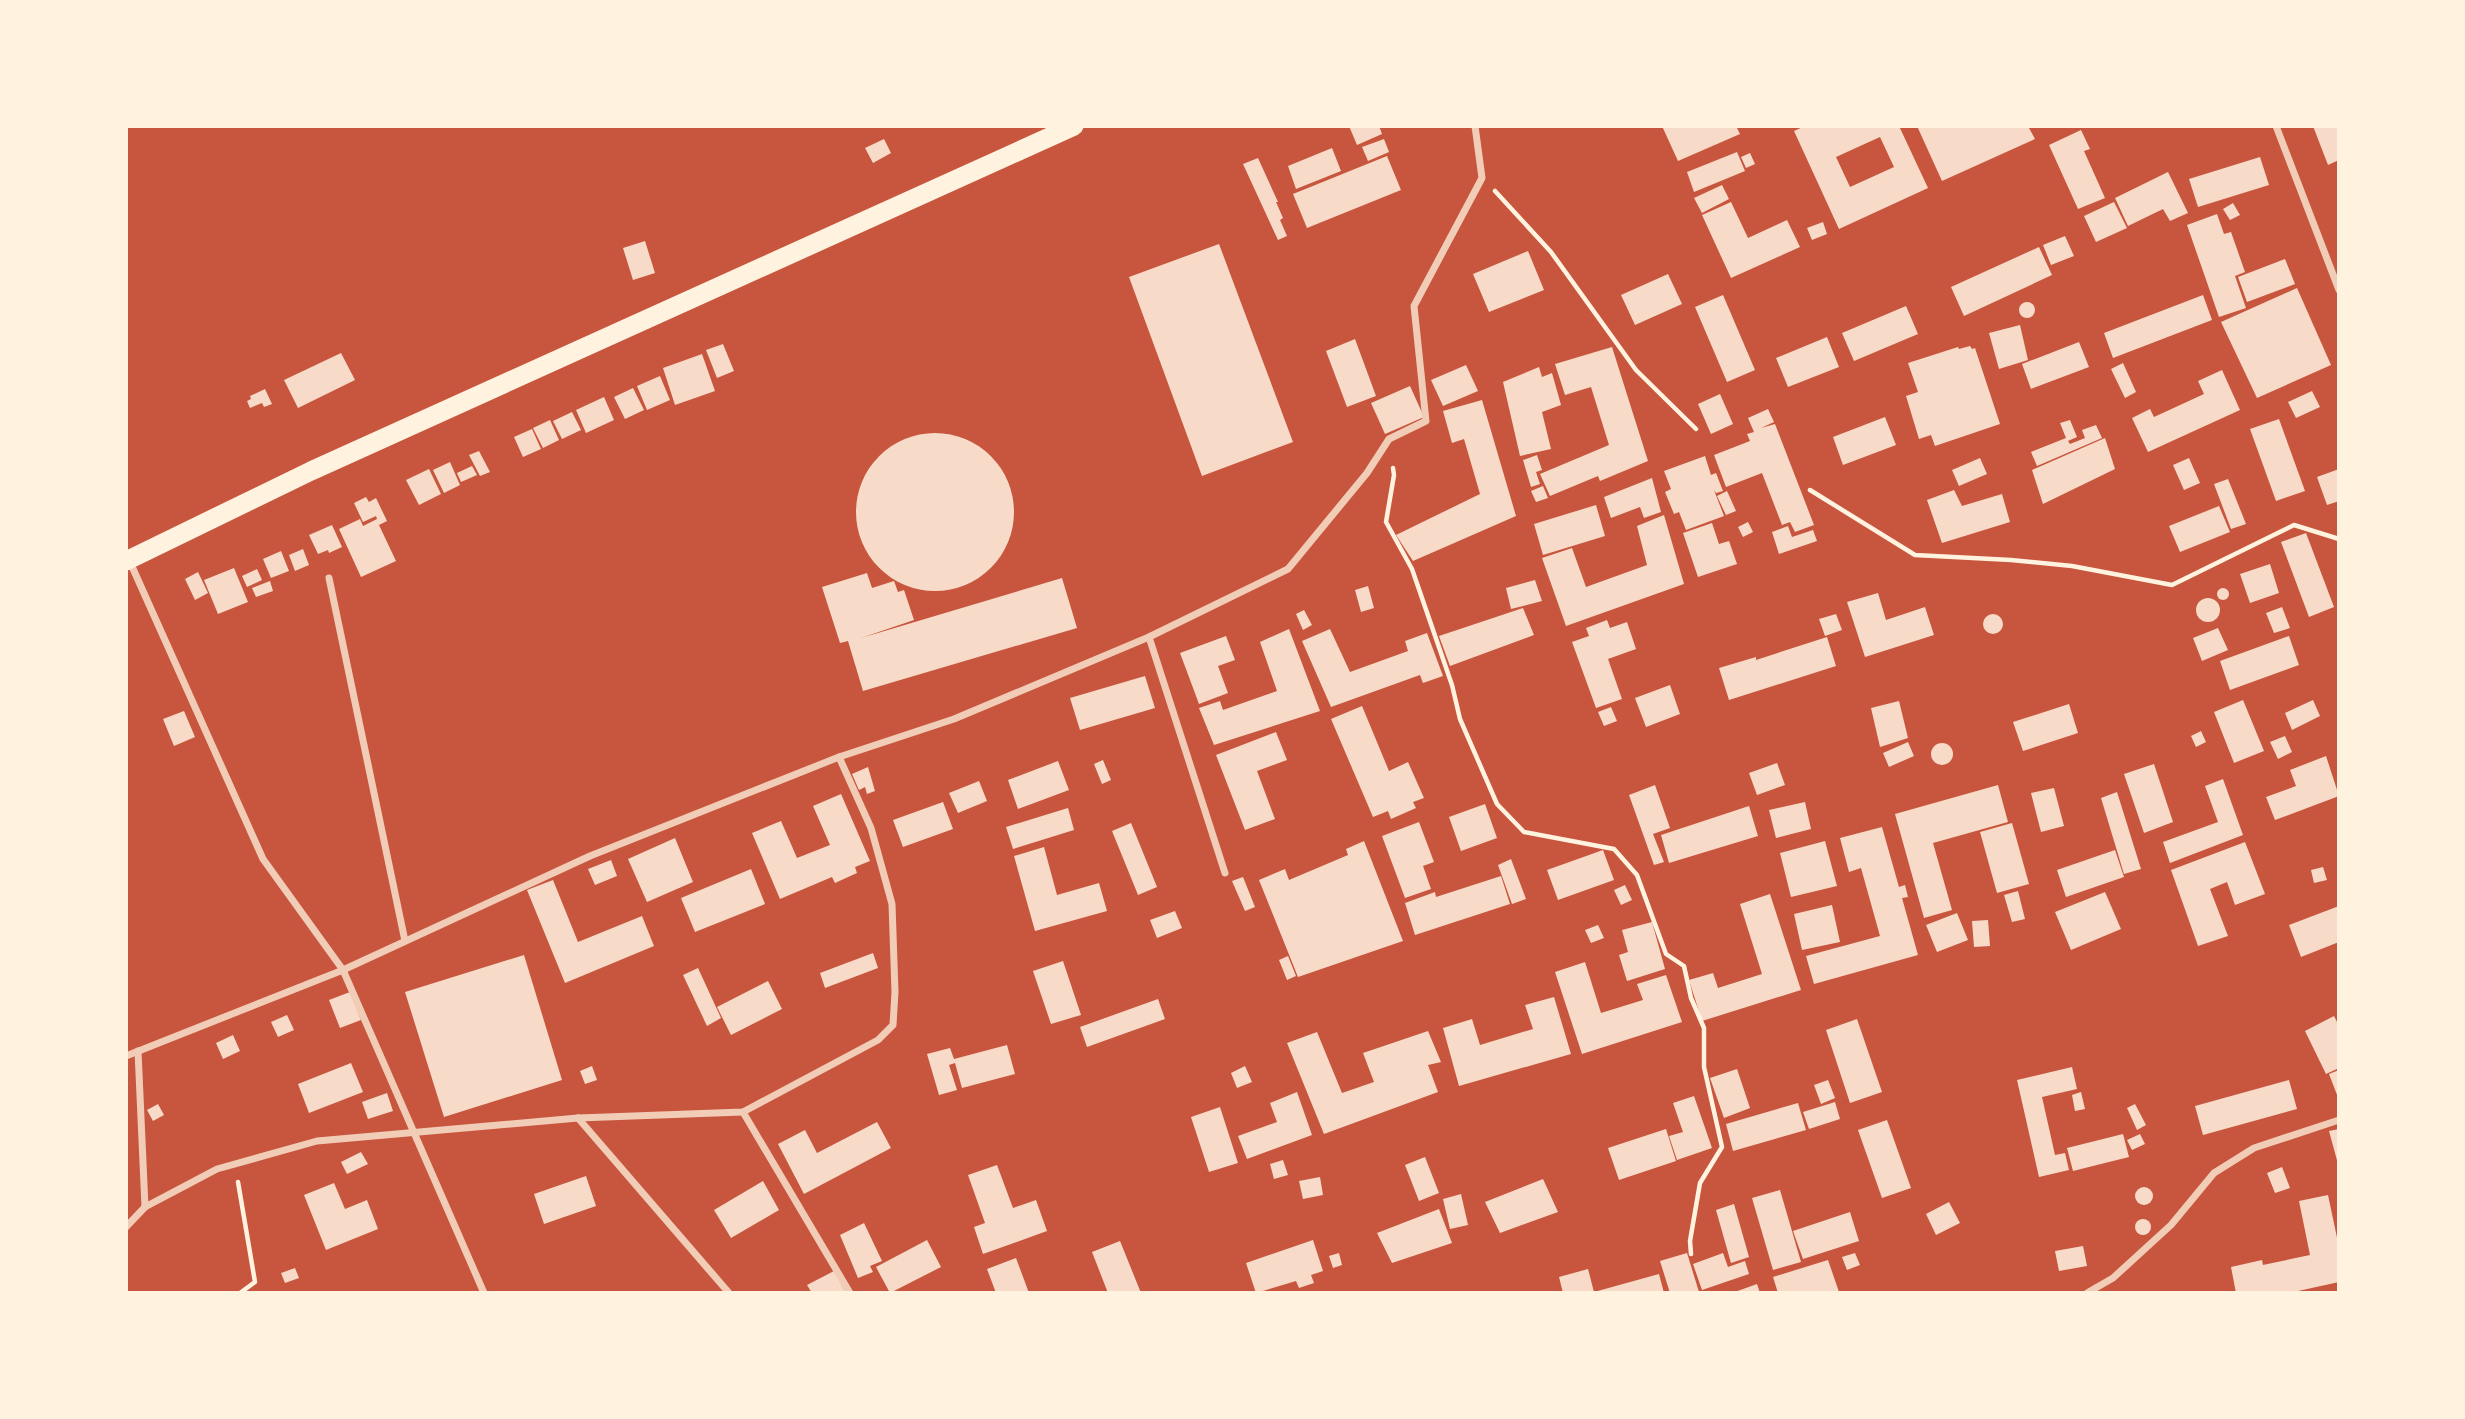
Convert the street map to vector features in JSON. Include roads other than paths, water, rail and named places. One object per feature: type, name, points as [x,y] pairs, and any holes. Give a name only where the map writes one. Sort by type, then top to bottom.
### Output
[{"type":"highway","points":[[127,561],[311,471],[1074,126]]},
{"type":"street","points":[[126,1056],[343,970],[590,856],[839,757],[954,719],[1149,638],[1288,569],[1367,473],[1389,439],[1426,421],[1414,306],[1482,178],[1475,126]]},
{"type":"street","points":[[2276,126],[2339,290]]},
{"type":"street","points":[[127,561],[263,859],[343,970],[484,1293]]},
{"type":"street","points":[[329,578],[405,941]]},
{"type":"street","points":[[1149,638],[1225,873]]},
{"type":"street","points":[[126,1227],[145,1208],[217,1169],[317,1141],[578,1118],[743,1112],[878,1040],[893,1026],[895,992],[892,904],[871,828],[839,757]]},
{"type":"street","points":[[138,1051],[145,1208]]},
{"type":"street","points":[[743,1112],[850,1293]]},
{"type":"street","points":[[578,1118],[729,1293]]},
{"type":"street","points":[[2087,1293],[2113,1278],[2171,1225],[2214,1172],[2254,1148],[2339,1120]]}]
